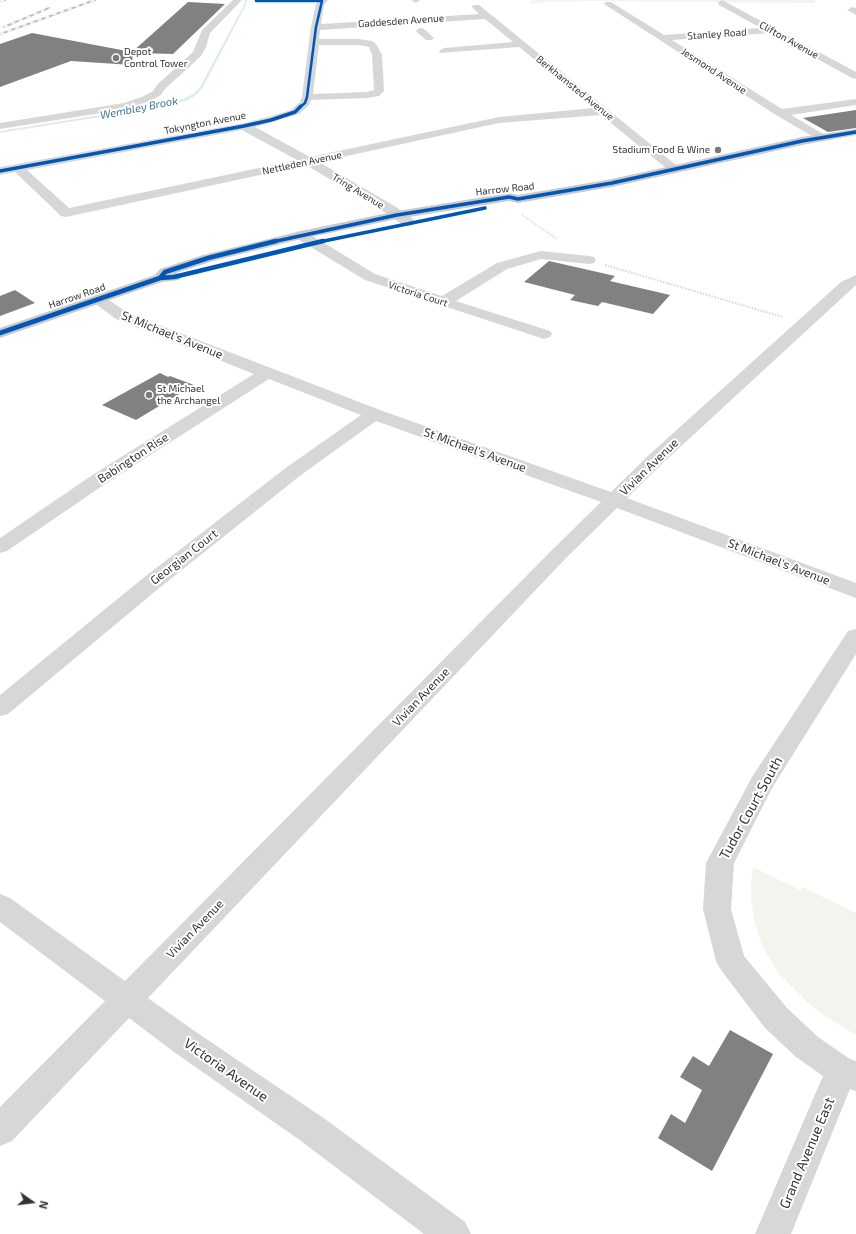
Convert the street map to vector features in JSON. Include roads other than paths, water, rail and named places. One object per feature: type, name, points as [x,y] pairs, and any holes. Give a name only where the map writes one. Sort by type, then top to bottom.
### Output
[{"type":"main road","name":"Harrow Road","points":[[0,333],[160,278],[174,277],[307,239],[510,197],[518,199],[612,183],[821,137],[856,132]]},
{"type":"main road","name":"Harrow Road","points":[[403,219],[512,203],[518,199]]},
{"type":"street","points":[[0,126],[126,106],[146,99],[157,93],[161,87],[197,54],[201,47],[205,32],[238,0]]},
{"type":"street","points":[[314,42],[359,42],[369,43],[373,46],[377,55],[379,91],[375,94],[367,96],[307,97],[314,42],[316,27],[320,4],[324,0]]},
{"type":"street","name":"Jesmond Avenue","points":[[608,4],[664,38],[780,113],[821,137]]},
{"type":"street","name":"Clifton Avenue","points":[[722,4],[856,76]]},
{"type":"street","name":"Berkhamsted Avenue","points":[[476,7],[675,169]]},
{"type":"street","name":"Gaddesden Avenue","points":[[316,27],[486,16]]},
{"type":"street","points":[[488,30],[503,29]]},
{"type":"street","name":"Stanley Road","points":[[664,38],[771,30]]},
{"type":"street","points":[[425,34],[441,33]]},
{"type":"street","points":[[445,52],[521,44]]},
{"type":"street","name":"Tokyngton Avenue","points":[[0,171],[271,120],[295,112],[305,103],[307,97]]},
{"type":"street","points":[[780,113],[856,102]]},
{"type":"street","name":"Nettleden Avenue","points":[[18,168],[66,213],[498,120],[603,111]]},
{"type":"street","name":"Tring Avenue","points":[[244,126],[308,161],[403,219]]},
{"type":"street","name":"Victoria Court","points":[[307,239],[370,277],[544,334]]},
{"type":"street","points":[[444,302],[502,266],[541,255],[589,260]]},
{"type":"street","name":"Vivian Avenue","points":[[0,1130],[559,554],[657,458],[846,285],[856,279]]},
{"type":"street","name":"St Michael's Avenue","points":[[98,299],[122,316],[267,373],[374,414],[615,500],[856,591]]},
{"type":"street","name":"Babington Rise","points":[[0,547],[101,478],[267,373]]},
{"type":"street","name":"Georgian Court","points":[[0,708],[150,584],[282,481],[374,414]]},
{"type":"street","name":"Tudor Court South","points":[[849,1074],[807,1047],[776,1018],[731,961],[717,909],[720,863],[761,784],[856,636]]},
{"type":"street","name":"Victoria Avenue","points":[[0,906],[185,1042],[313,1130],[453,1234]]},
{"type":"street","name":"Grand Avenue East","points":[[772,1234],[849,1074]]},
{"type":"waterway","name":"Wembley Brook","points":[[0,132],[144,109],[184,100],[194,95],[201,87],[245,5],[246,0]]},
{"type":"railway","points":[[0,1],[5,0]]},
{"type":"railway","points":[[0,34],[95,0]]},
{"type":"railway","points":[[4,27],[49,8]]},
{"type":"place","name":"Depot Control Tower","points":[[116,58]]},
{"type":"place","name":"Stadium Food & Wine","points":[[718,150]]},
{"type":"place","name":"St Michael the Archangel","points":[[149,395]]}]
